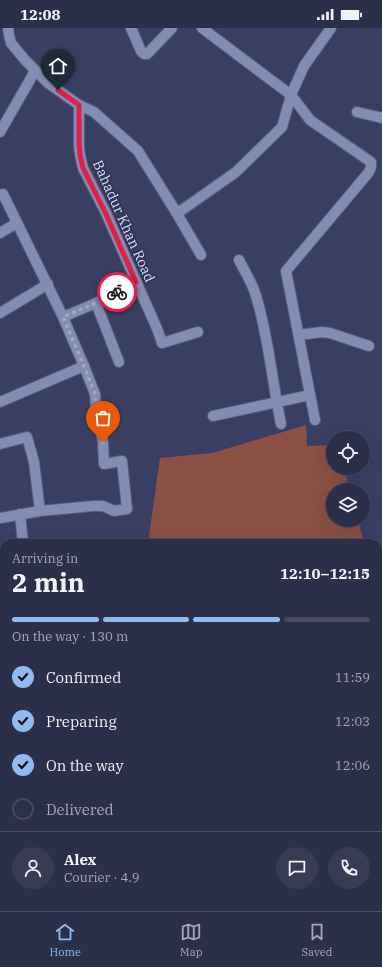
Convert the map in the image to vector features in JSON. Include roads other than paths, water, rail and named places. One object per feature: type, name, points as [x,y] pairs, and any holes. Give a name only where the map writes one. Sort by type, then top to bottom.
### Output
[{"type":"street","points":[[8,28],[5,39],[11,42],[35,71],[48,83],[79,105],[94,112],[138,150],[201,255]]},
{"type":"street","points":[[131,28],[141,52],[144,54],[147,54],[172,28]]},
{"type":"street","points":[[202,28],[291,95],[310,120],[371,162],[369,172],[286,271],[315,420]]},
{"type":"street","points":[[176,212],[182,210],[236,172],[282,127],[291,95],[304,66],[331,28]]},
{"type":"street","points":[[0,132],[35,71]]},
{"type":"street","name":"Bahadur Khan Road","points":[[79,105],[80,150],[83,168],[106,214],[158,331],[162,344],[198,332]]},
{"type":"street","points":[[357,112],[382,118]]},
{"type":"street","points":[[0,518],[20,514],[93,506],[103,506],[114,511],[127,509],[122,461],[104,464],[103,442],[96,409],[95,394],[48,284],[3,194]]},
{"type":"street","points":[[0,233],[17,223]]},
{"type":"street","points":[[239,260],[256,294],[263,319],[281,424]]},
{"type":"street","points":[[63,317],[96,303],[136,282]]},
{"type":"street","points":[[0,313],[48,284]]},
{"type":"street","points":[[96,303],[119,362]]},
{"type":"street","points":[[299,335],[322,332],[330,333],[368,346]]},
{"type":"street","points":[[0,402],[84,366]]},
{"type":"street","points":[[213,416],[310,395]]},
{"type":"street","points":[[0,444],[27,437],[34,462],[40,512]]},
{"type":"street","points":[[20,514],[23,539]]}]
